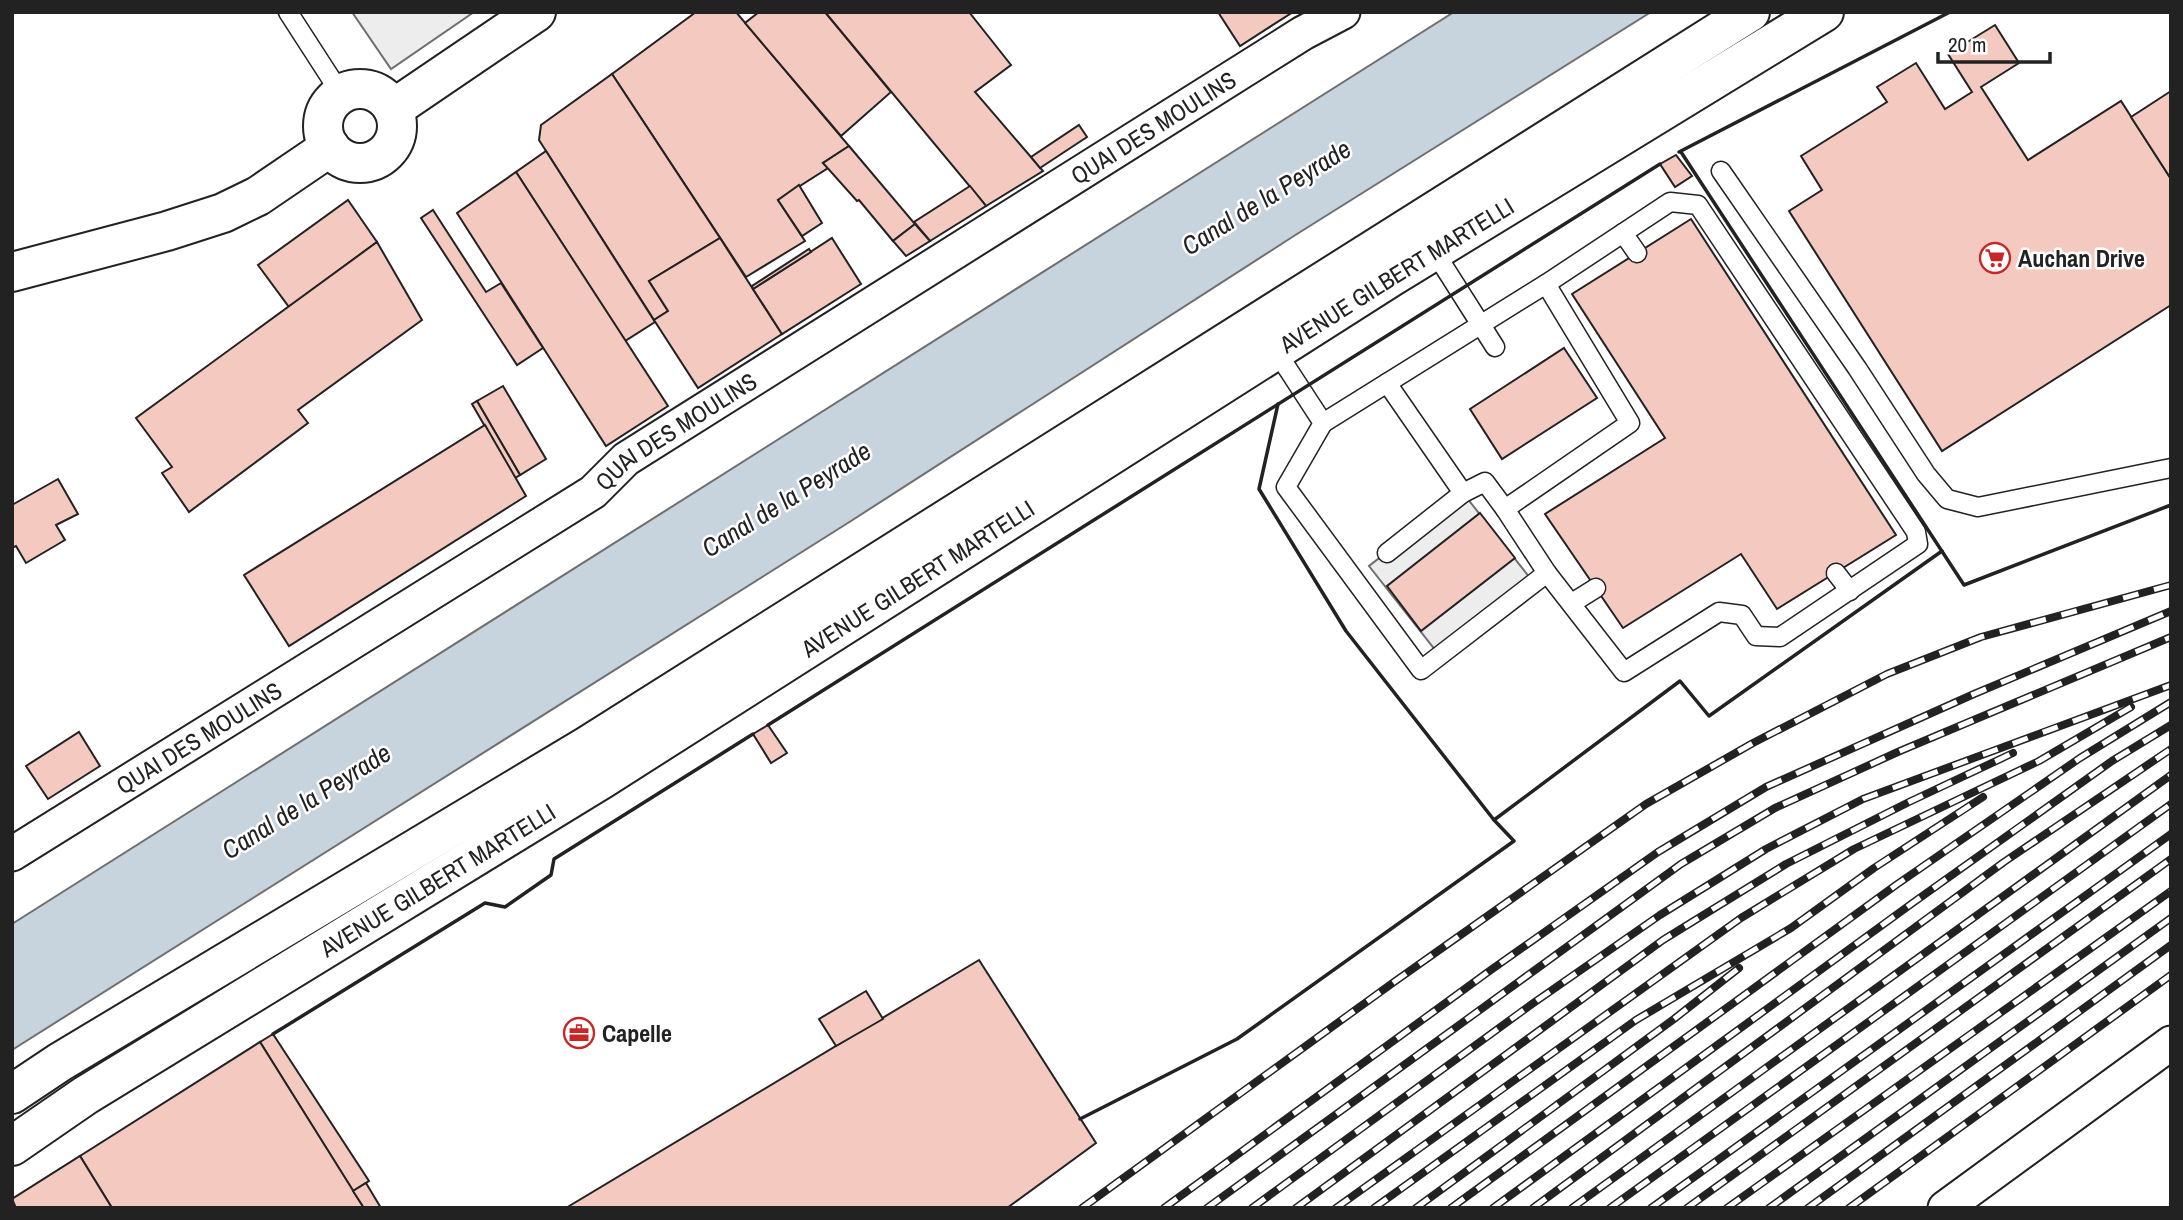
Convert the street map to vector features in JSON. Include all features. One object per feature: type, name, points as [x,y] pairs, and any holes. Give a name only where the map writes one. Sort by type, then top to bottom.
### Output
[{"type":"main road","points":[[393,109],[536,12]]},
{"type":"main road","name":"AVENUE GILBERT MARTELLI","points":[[12,1094],[60,1062],[587,747],[1750,12]]},
{"type":"main road","name":"AVENUE GILBERT MARTELLI","points":[[12,1146],[86,1095],[602,779],[1434,251],[1824,12]]},
{"type":"main road","points":[[355,89],[371,90],[384,97],[393,109],[397,123],[395,138],[387,151],[375,160],[350,162],[330,147],[323,134],[323,118],[329,104],[341,94],[355,89]]},
{"type":"main road","points":[[12,272],[167,231],[223,213],[258,196],[330,147]]},
{"type":"street","name":"QUAI DES MOULINS","points":[[12,855],[593,492],[626,459],[1303,33],[1343,12]]},
{"type":"street","points":[[1945,1208],[2171,1043]]},
{"type":"lane","points":[[288,12],[341,94]]},
{"type":"lane","points":[[1721,171],[1857,368],[1926,474],[1947,499],[1978,507],[2171,468]]},
{"type":"lane","points":[[1387,553],[1463,493],[1485,482],[1547,573],[1624,672],[1719,612],[1741,615],[1756,636],[1780,638],[1918,544],[1916,532],[1698,205],[1670,202],[1546,284],[1323,423],[1286,487],[1421,670],[1547,573]]},
{"type":"lane","points":[[1623,233],[1637,253]]},
{"type":"lane","points":[[1434,251],[1495,346]]},
{"type":"lane","points":[[1505,509],[1630,423],[1546,284]]},
{"type":"lane","points":[[1276,351],[1323,423]]},
{"type":"lane","points":[[1387,383],[1463,493]]},
{"type":"lane","points":[[1836,573],[1850,591]]},
{"type":"lane","points":[[1572,603],[1596,588]]},
{"type":"shaded area","points":[[352,12],[474,12],[391,69]]},
{"type":"shaded area","points":[[1463,493],[1534,583],[1440,656],[1369,566]]},
{"type":"water","name":"Canal de la Peyrade","points":[[1454,12],[1651,12],[12,1050],[12,924]]},
{"type":"building","points":[[696,12],[736,12],[849,146],[823,163],[828,168],[778,200],[805,241],[746,277],[612,74]]},
{"type":"building","points":[[759,12],[825,12],[891,92],[841,136],[745,23]]},
{"type":"building","points":[[825,12],[969,12],[1011,65],[975,92],[1043,171],[986,206]]},
{"type":"building","points":[[1218,12],[1293,12],[1240,46]]},
{"type":"building","name":"Auchan Drive","points":[[1995,25],[2019,63],[1981,87],[2028,160],[2121,101],[2171,179],[2171,305],[1942,451],[1789,211],[1822,190],[1801,156],[1887,102],[1877,87],[1916,63],[1945,109],[1972,92],[1948,54]]},
{"type":"building","points":[[612,74],[720,238],[649,281],[668,311],[654,320],[539,140],[541,125]]},
{"type":"building","points":[[2171,91],[2171,179],[2131,117]]},
{"type":"building","points":[[1079,125],[1087,137],[1040,168],[1031,157]]},
{"type":"building","points":[[849,146],[915,224],[893,241],[823,163]]},
{"type":"building","points":[[546,151],[655,322],[625,341],[516,172]]},
{"type":"building","points":[[1676,155],[1692,176],[1675,187],[1660,164]]},
{"type":"building","points":[[516,172],[668,406],[606,446],[457,213]]},
{"type":"building","points":[[799,185],[822,223],[802,236],[778,200]]},
{"type":"building","points":[[970,186],[986,206],[930,241],[914,222]]},
{"type":"building","points":[[348,200],[377,242],[289,307],[258,265]]},
{"type":"building","points":[[433,210],[486,292],[501,283],[543,348],[517,365],[421,218]]},
{"type":"building","points":[[1691,219],[1896,535],[1777,609],[1741,554],[1623,628],[1545,514],[1665,438],[1572,294]]},
{"type":"building","points":[[915,224],[930,241],[906,256],[893,241]]},
{"type":"building","points":[[720,238],[782,334],[698,388],[654,320],[668,311],[649,281]]},
{"type":"building","points":[[832,238],[861,284],[782,334],[753,289]]},
{"type":"building","points":[[377,242],[422,320],[298,410],[308,423],[189,512],[162,473],[172,467],[136,418]]},
{"type":"building","points":[[809,249],[811,252],[753,289],[752,286]]},
{"type":"building","points":[[1564,348],[1597,398],[1502,459],[1470,409]]},
{"type":"building","points":[[503,386],[546,459],[520,475],[477,401]]},
{"type":"building","points":[[477,401],[520,475],[515,478],[472,404]]},
{"type":"building","points":[[485,425],[526,496],[289,646],[244,575]]},
{"type":"building","points":[[58,479],[78,514],[56,525],[65,540],[26,563],[16,546],[12,548],[12,505]]},
{"type":"building","points":[[1480,513],[1515,558],[1421,631],[1387,586]]},
{"type":"building","points":[[768,725],[787,753],[771,763],[753,734]]},
{"type":"building","points":[[79,732],[100,766],[48,799],[26,766]]},
{"type":"building","points":[[979,960],[1096,1143],[1007,1208],[566,1208]]},
{"type":"building","points":[[866,991],[883,1019],[836,1046],[819,1019]]},
{"type":"building","points":[[273,1034],[369,1181],[353,1191],[260,1042]]},
{"type":"building","points":[[260,1042],[364,1208],[112,1208],[80,1156]]},
{"type":"building","points":[[80,1156],[112,1208],[16,1208],[12,1199]]},
{"type":"building","points":[[366,1183],[381,1208],[364,1208],[353,1191]]},
{"type":"railway","points":[[1082,1208],[1646,804],[1753,743],[1887,674],[1981,637],[2171,585]]},
{"type":"railway","points":[[1164,1208],[1658,852],[1766,787],[1974,694],[2171,611]]},
{"type":"railway","points":[[1207,1208],[1681,864],[1775,808],[1900,751],[2171,637]]},
{"type":"railway","points":[[1252,1208],[1532,1004],[1660,915],[1766,849],[1863,799],[2171,685]]},
{"type":"railway","points":[[1451,1208],[1896,885],[2080,758],[2171,702]]},
{"type":"railway","points":[[1336,1208],[1741,918],[1854,849],[2039,761],[2131,707]]},
{"type":"railway","points":[[1493,1208],[1914,902],[2112,761],[2171,725]]},
{"type":"railway","points":[[1533,1208],[2004,862],[2171,749]]},
{"type":"railway","points":[[1296,1208],[1663,940],[1786,864],[2013,753]]},
{"type":"railway","points":[[1572,1208],[2171,775]]},
{"type":"railway","points":[[1374,1208],[1636,1020],[1791,928],[1874,868],[1983,797]]},
{"type":"railway","points":[[1610,1208],[2171,804]]},
{"type":"railway","points":[[1651,1208],[2171,834]]},
{"type":"railway","points":[[1687,1208],[2171,859]]},
{"type":"railway","points":[[1727,1208],[2171,891]]},
{"type":"railway","points":[[1769,1208],[2171,918]]},
{"type":"railway","points":[[1808,1208],[2171,945]]},
{"type":"railway","points":[[1416,1208],[1674,1019],[1739,968]]},
{"type":"railway","points":[[1849,1208],[2171,975]]},
{"type":"wall","points":[[1679,152],[1950,12]]},
{"type":"wall","points":[[1681,152],[1964,585],[2171,505]]},
{"type":"wall","points":[[768,725],[1660,164]]},
{"type":"wall","points":[[1278,404],[1259,489],[1346,631],[1494,820],[1680,681],[1709,716],[1942,551]]},
{"type":"wall","points":[[273,1034],[485,903],[505,907],[551,875],[554,859],[753,734]]},
{"type":"wall","points":[[1080,1119],[1237,1039],[1514,841],[1494,820]]},
{"type":"place","name":"Auchan Drive","points":[[1995,258]]},
{"type":"place","name":"Capelle","points":[[579,1033]]}]
